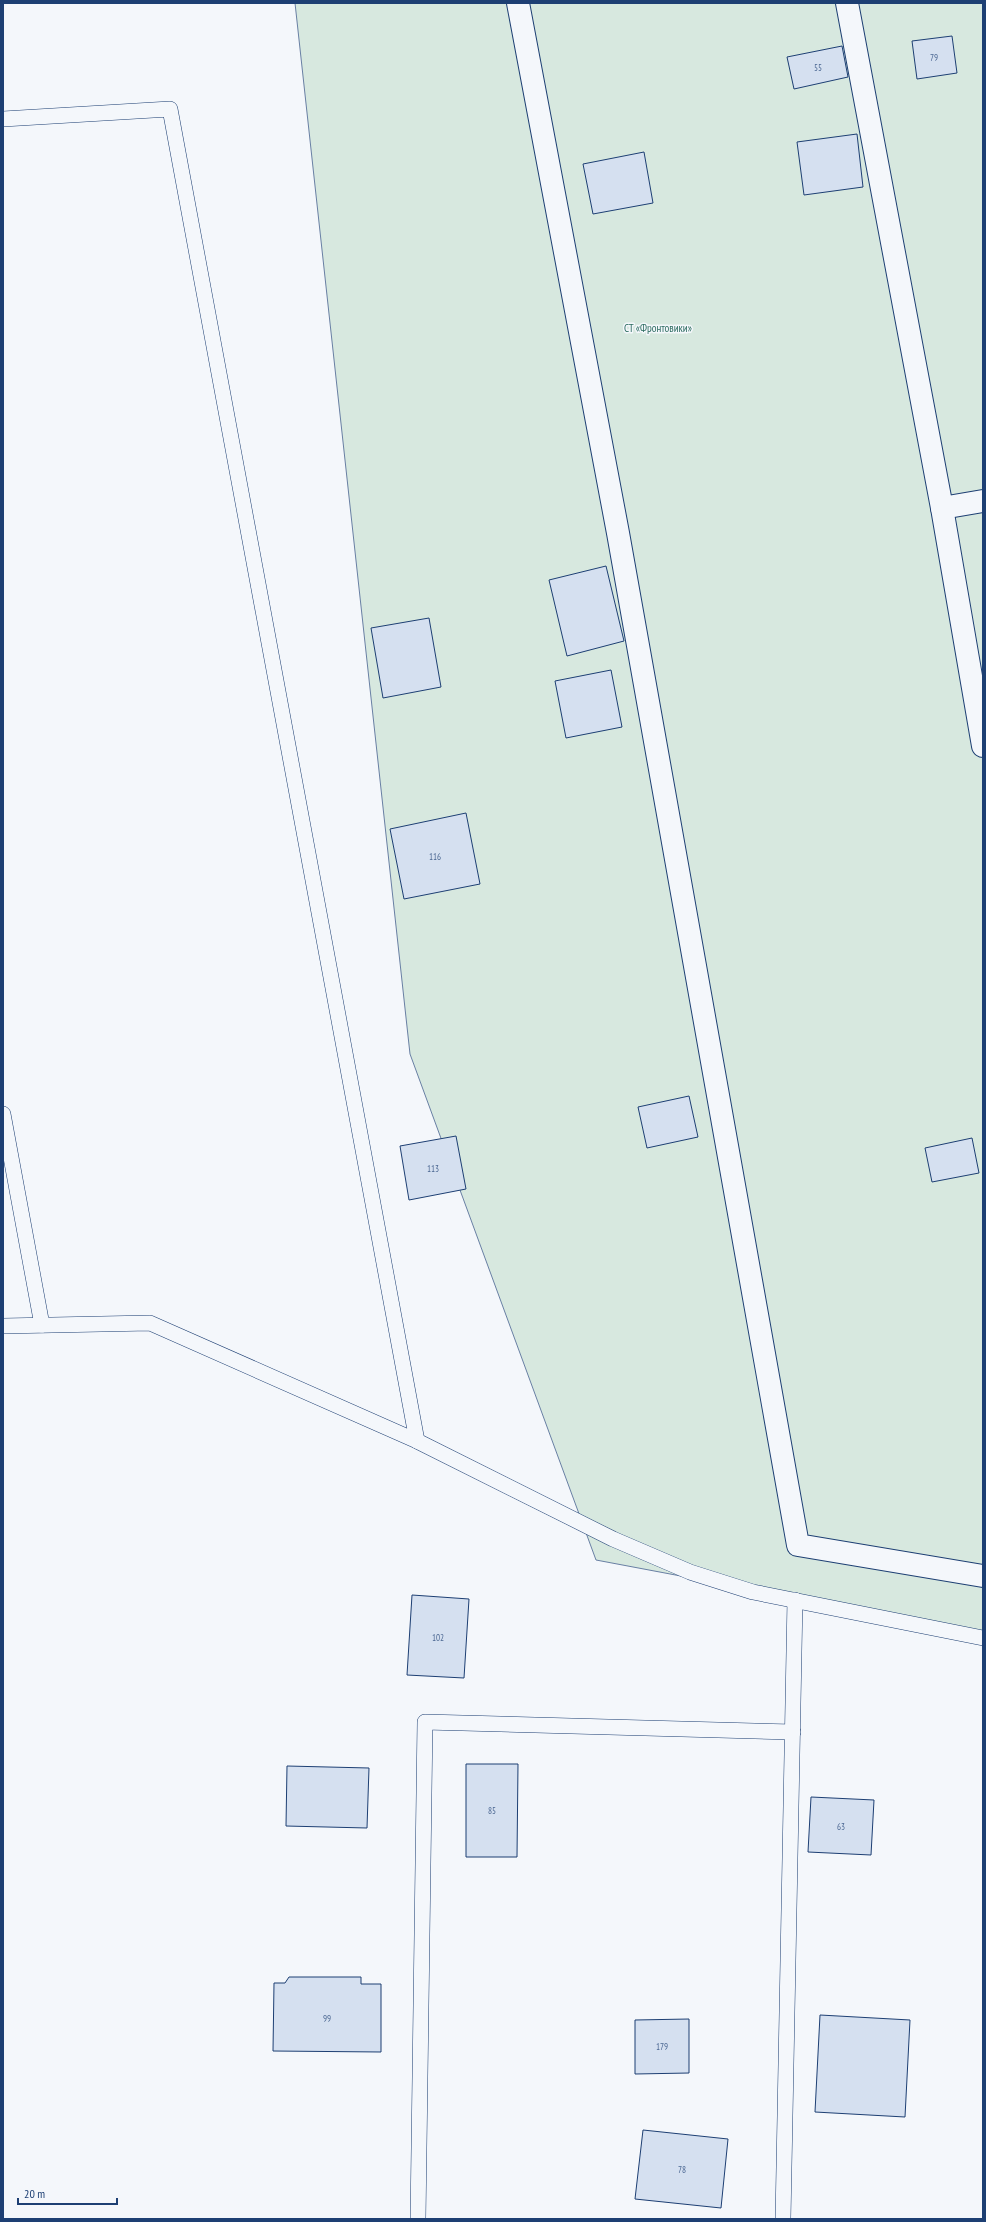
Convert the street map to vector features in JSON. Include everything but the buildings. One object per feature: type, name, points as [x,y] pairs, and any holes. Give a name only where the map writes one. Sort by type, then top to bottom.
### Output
[{"type":"street","points":[[518,3],[618,533],[798,1545],[983,1576]]},
{"type":"street","points":[[847,3],[942,508],[983,746]]},
{"type":"street","points":[[942,508],[983,501]]},
{"type":"lane","points":[[3,119],[170,110],[417,1441]]},
{"type":"lane","points":[[3,1114],[42,1325]]},
{"type":"lane","points":[[3,1326],[150,1323],[417,1441],[613,1539],[690,1572],[753,1592],[983,1638]]},
{"type":"lane","points":[[783,2219],[795,1600]]},
{"type":"lane","points":[[418,2219],[425,1722],[793,1732]]},
{"type":"green space","name":"СТ «Фронтовики»","points":[[295,3],[983,3],[983,1633],[596,1560],[410,1054]]}]
